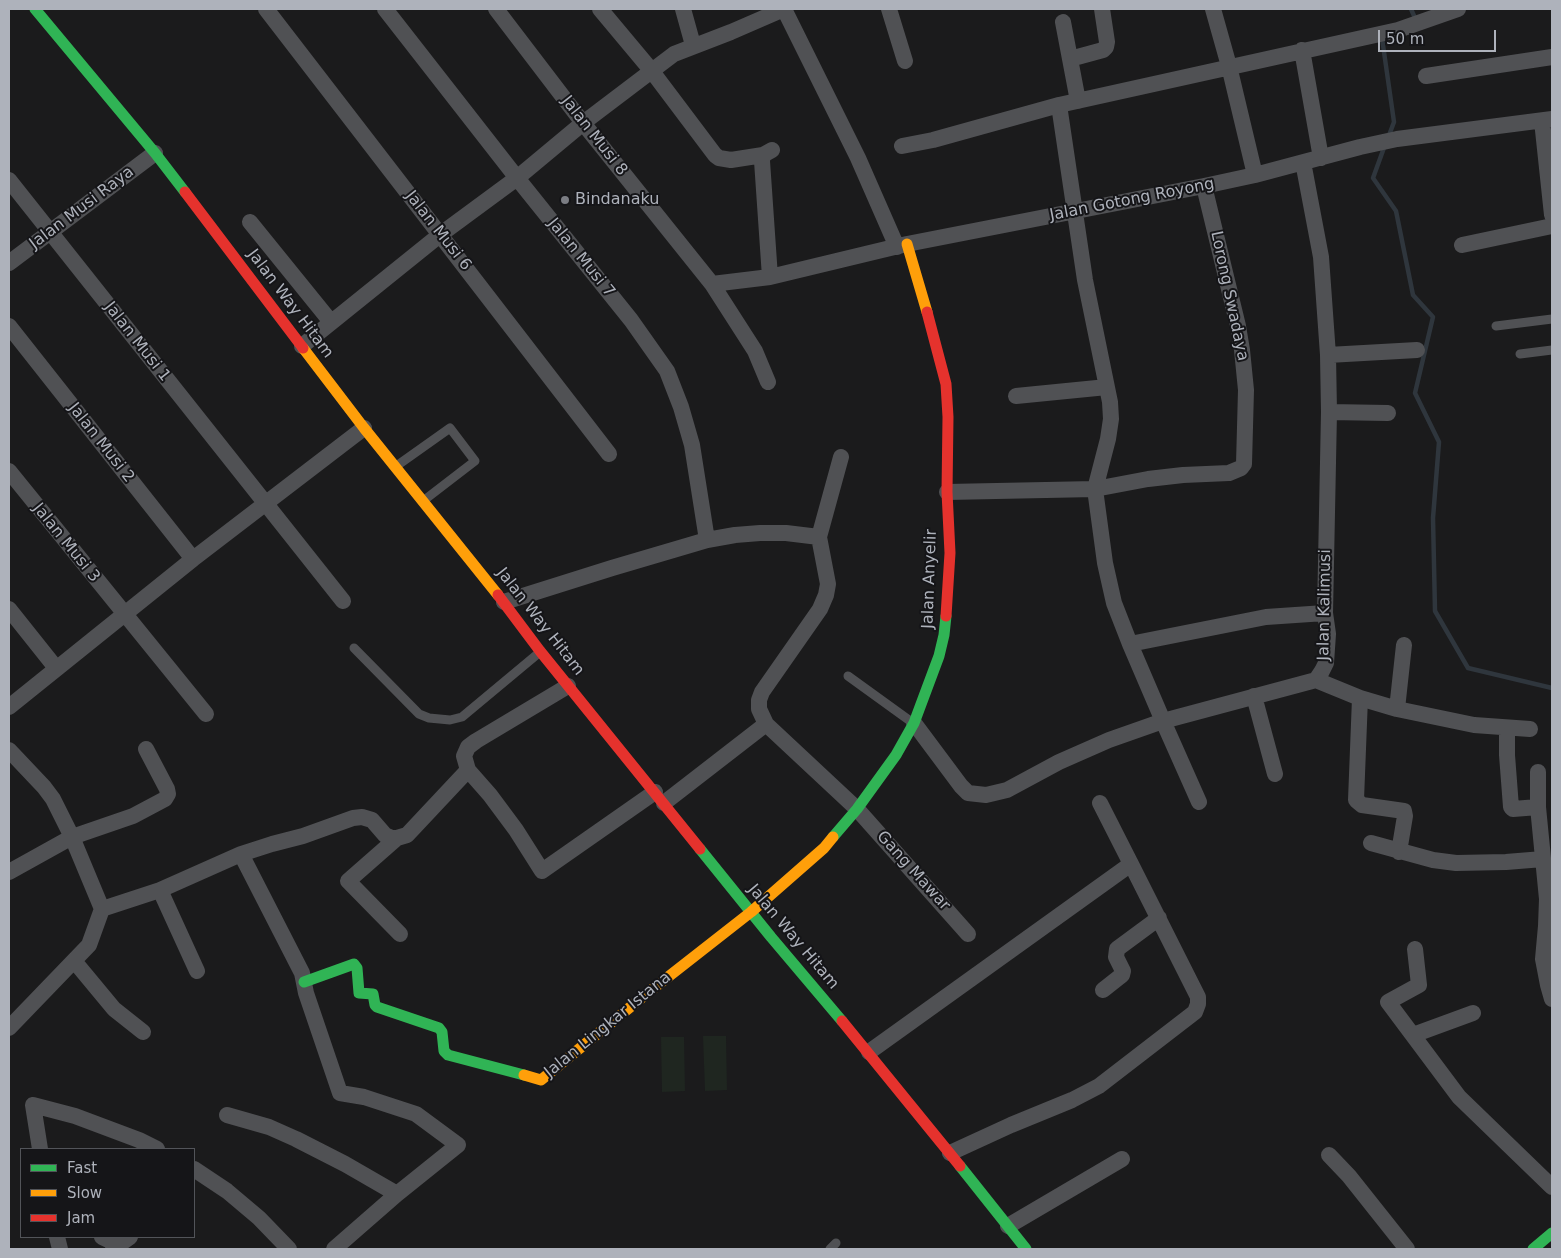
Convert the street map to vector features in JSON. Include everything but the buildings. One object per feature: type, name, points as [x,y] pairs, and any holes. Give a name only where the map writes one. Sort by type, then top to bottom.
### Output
[{"type":"main road","name":"Jalan Way Hitam","points":[[35,9],[155,153],[364,428],[504,602],[540,652],[751,912],[869,1052],[1026,1249]]},
{"type":"main road","name":"Jalan Anyelir","points":[[751,912],[824,848],[857,809],[896,755],[914,723],[939,656],[944,635],[950,579],[946,384],[933,333],[902,245]]},
{"type":"main road","name":"Jalan Lingkar Istana","points":[[305,988],[354,964],[357,968],[359,993],[373,994],[377,1008],[440,1028],[444,1051],[448,1055],[541,1080],[645,994],[751,912]]},
{"type":"main road","points":[[1533,1249],[1552,1233]]},
{"type":"street","name":"Jalan Musi 6","points":[[266,9],[610,454]]},
{"type":"street","name":"Jalan Musi 7","points":[[385,9],[631,320],[668,371],[692,445],[707,540]]},
{"type":"street","name":"Jalan Musi 8","points":[[496,9],[583,123],[712,284],[755,351],[768,382]]},
{"type":"street","points":[[600,9],[651,70],[715,155],[719,158],[731,160],[768,152],[762,161],[770,277]]},
{"type":"street","points":[[683,9],[693,46]]},
{"type":"street","points":[[302,346],[440,234],[517,178],[651,70],[674,54],[784,9],[902,245]]},
{"type":"street","points":[[889,9],[905,61]]},
{"type":"street","points":[[1070,60],[1103,50],[1106,47],[1107,42],[1102,9]]},
{"type":"street","points":[[1213,9],[1229,66],[1255,175]]},
{"type":"street","points":[[902,146],[932,140],[1059,105],[1398,30],[1458,9]]},
{"type":"street","points":[[1063,22],[1078,101]]},
{"type":"street","points":[[1302,50],[1321,158]]},
{"type":"street","points":[[1426,76],[1552,56]]},
{"type":"street","points":[[1059,105],[1085,280],[1107,387],[1111,419],[1105,456],[1095,489],[1105,563],[1114,603],[1130,644],[1200,802]]},
{"type":"street","points":[[1547,120],[1552,216]]},
{"type":"street","name":"Jalan Gotong Royong","points":[[712,284],[770,277],[902,245],[1204,186],[1397,139],[1547,120]]},
{"type":"street","name":"Jalan Musi Raya","points":[[9,262],[155,153]]},
{"type":"street","name":"Jalan Kalimusi","points":[[914,723],[968,793],[986,795],[1007,790],[1059,762],[1109,740],[1163,721],[1316,680],[1326,663],[1328,634],[1325,613],[1329,412],[1328,355],[1321,257],[1303,162]]},
{"type":"street","name":"Jalan Musi 1","points":[[9,180],[342,601]]},
{"type":"street","name":"Lorong Swadaya","points":[[1095,489],[1148,479],[1229,473],[1241,468],[1244,464],[1246,390],[1242,350],[1238,326],[1204,186]]},
{"type":"street","points":[[250,222],[331,322]]},
{"type":"street","points":[[1462,245],[1552,226]]},
{"type":"street","name":"Jalan Musi 2","points":[[9,326],[193,560]]},
{"type":"street","points":[[1328,355],[1416,350]]},
{"type":"street","points":[[1016,396],[1107,387]]},
{"type":"street","points":[[1329,412],[1388,413]]},
{"type":"street","points":[[9,707],[124,614],[364,428]]},
{"type":"street","points":[[568,686],[476,741],[468,747],[464,756],[468,770],[516,830],[542,871],[660,798],[766,724],[760,709],[760,696],[820,609],[826,595],[828,584],[819,538],[841,457]]},
{"type":"street","name":"Jalan Musi 3","points":[[9,471],[206,714]]},
{"type":"street","points":[[947,492],[1095,489]]},
{"type":"street","points":[[504,602],[707,540],[735,535],[786,532],[819,538]]},
{"type":"street","points":[[9,609],[56,668]]},
{"type":"street","points":[[1130,644],[1266,617],[1325,613]]},
{"type":"street","points":[[1396,709],[1404,645]]},
{"type":"street","points":[[1316,680],[1360,698],[1396,709],[1474,725],[1530,729]]},
{"type":"street","points":[[1254,696],[1275,774]]},
{"type":"street","points":[[1360,698],[1356,800],[1362,804],[1404,811],[1405,816],[1399,852]]},
{"type":"street","name":"Gang Mawar","points":[[766,724],[857,809],[968,934]]},
{"type":"street","points":[[1507,728],[1511,807],[1514,809],[1538,807]]},
{"type":"street","points":[[9,750],[53,799],[72,837],[102,909],[89,945],[75,962],[9,1028]]},
{"type":"street","points":[[9,872],[72,837],[132,816],[167,797],[167,789],[146,750]]},
{"type":"street","points":[[400,934],[348,881],[397,838],[407,834],[468,770]]},
{"type":"street","points":[[1538,772],[1538,807],[1547,899],[1548,986],[1552,999]]},
{"type":"street","points":[[950,1153],[1072,1100],[1099,1086],[1195,1012],[1199,1001],[1198,997],[1100,803]]},
{"type":"street","points":[[102,909],[160,890],[241,854],[303,836],[353,818],[362,817],[372,820],[388,837],[397,838]]},
{"type":"street","points":[[1371,843],[1399,852],[1456,864],[1543,858]]},
{"type":"street","points":[[241,854],[302,973],[305,988],[340,1093],[364,1097],[416,1114],[458,1145],[397,1194],[334,1249]]},
{"type":"street","points":[[869,1052],[1131,864]]},
{"type":"street","points":[[160,890],[197,971]]},
{"type":"street","points":[[1103,990],[1122,975],[1116,957],[1117,949],[1159,918]]},
{"type":"street","points":[[1416,948],[1419,985],[1388,1002],[1459,1097],[1552,1187]]},
{"type":"street","points":[[75,962],[114,1009],[143,1032]]},
{"type":"street","points":[[1413,1035],[1473,1013]]},
{"type":"street","points":[[40,1148],[33,1105],[75,1116],[155,1148]]},
{"type":"street","points":[[227,1115],[269,1127],[287,1135],[345,1164],[397,1194]]},
{"type":"street","points":[[1329,1155],[1349,1176],[1361,1194],[1407,1249]]},
{"type":"street","points":[[1008,1226],[1122,1159]]},
{"type":"street","points":[[195,1170],[227,1190],[259,1218],[284,1248]]},
{"type":"street","points":[[105,1238],[121,1244]]},
{"type":"lane","points":[[1496,326],[1552,319]]},
{"type":"lane","points":[[1520,354],[1552,350]]},
{"type":"lane","points":[[395,467],[450,428],[475,461],[423,501]]},
{"type":"lane","points":[[354,648],[419,714],[429,718],[450,720],[462,717],[540,652]]},
{"type":"lane","points":[[848,676],[914,723]]},
{"type":"shaded area","points":[[703,1036],[726,1036],[727,1090],[705,1091]]},
{"type":"shaded area","points":[[661,1037],[684,1037],[685,1091],[662,1092]]},
{"type":"waterway","points":[[1411,9],[1414,19]]},
{"type":"waterway","points":[[1382,38],[1394,122],[1388,138]]},
{"type":"waterway","points":[[1385,145],[1373,178],[1396,211],[1413,295],[1433,317],[1415,393],[1439,442],[1433,518],[1435,611],[1468,668],[1552,688]]},
{"type":"traffic: fast","points":[[35,9],[155,153],[185,192]]},
{"type":"traffic: fast","points":[[833,837],[857,809],[896,755],[914,723],[939,656],[946,616]]},
{"type":"traffic: fast","points":[[700,849],[842,1021]]},
{"type":"traffic: fast","points":[[304,982],[354,964],[357,968],[359,993],[373,994],[377,1007],[439,1028],[442,1032],[444,1051],[448,1055],[524,1075]]},
{"type":"traffic: fast","points":[[960,1166],[1026,1249]]},
{"type":"traffic: fast","points":[[1533,1249],[1552,1233]]},
{"type":"traffic: slow","points":[[907,244],[927,312]]},
{"type":"traffic: slow","points":[[303,348],[364,428],[498,595]]},
{"type":"traffic: slow","points":[[524,1075],[541,1080],[751,912],[824,848],[833,837]]},
{"type":"traffic: jam","points":[[185,192],[303,348]]},
{"type":"traffic: jam","points":[[927,312],[946,384],[948,417],[947,492],[950,553],[946,616]]},
{"type":"traffic: jam","points":[[498,595],[540,651],[700,849]]},
{"type":"traffic: jam","points":[[842,1021],[960,1166]]},
{"type":"place","name":"Bindanaku","points":[[565,200]]}]
